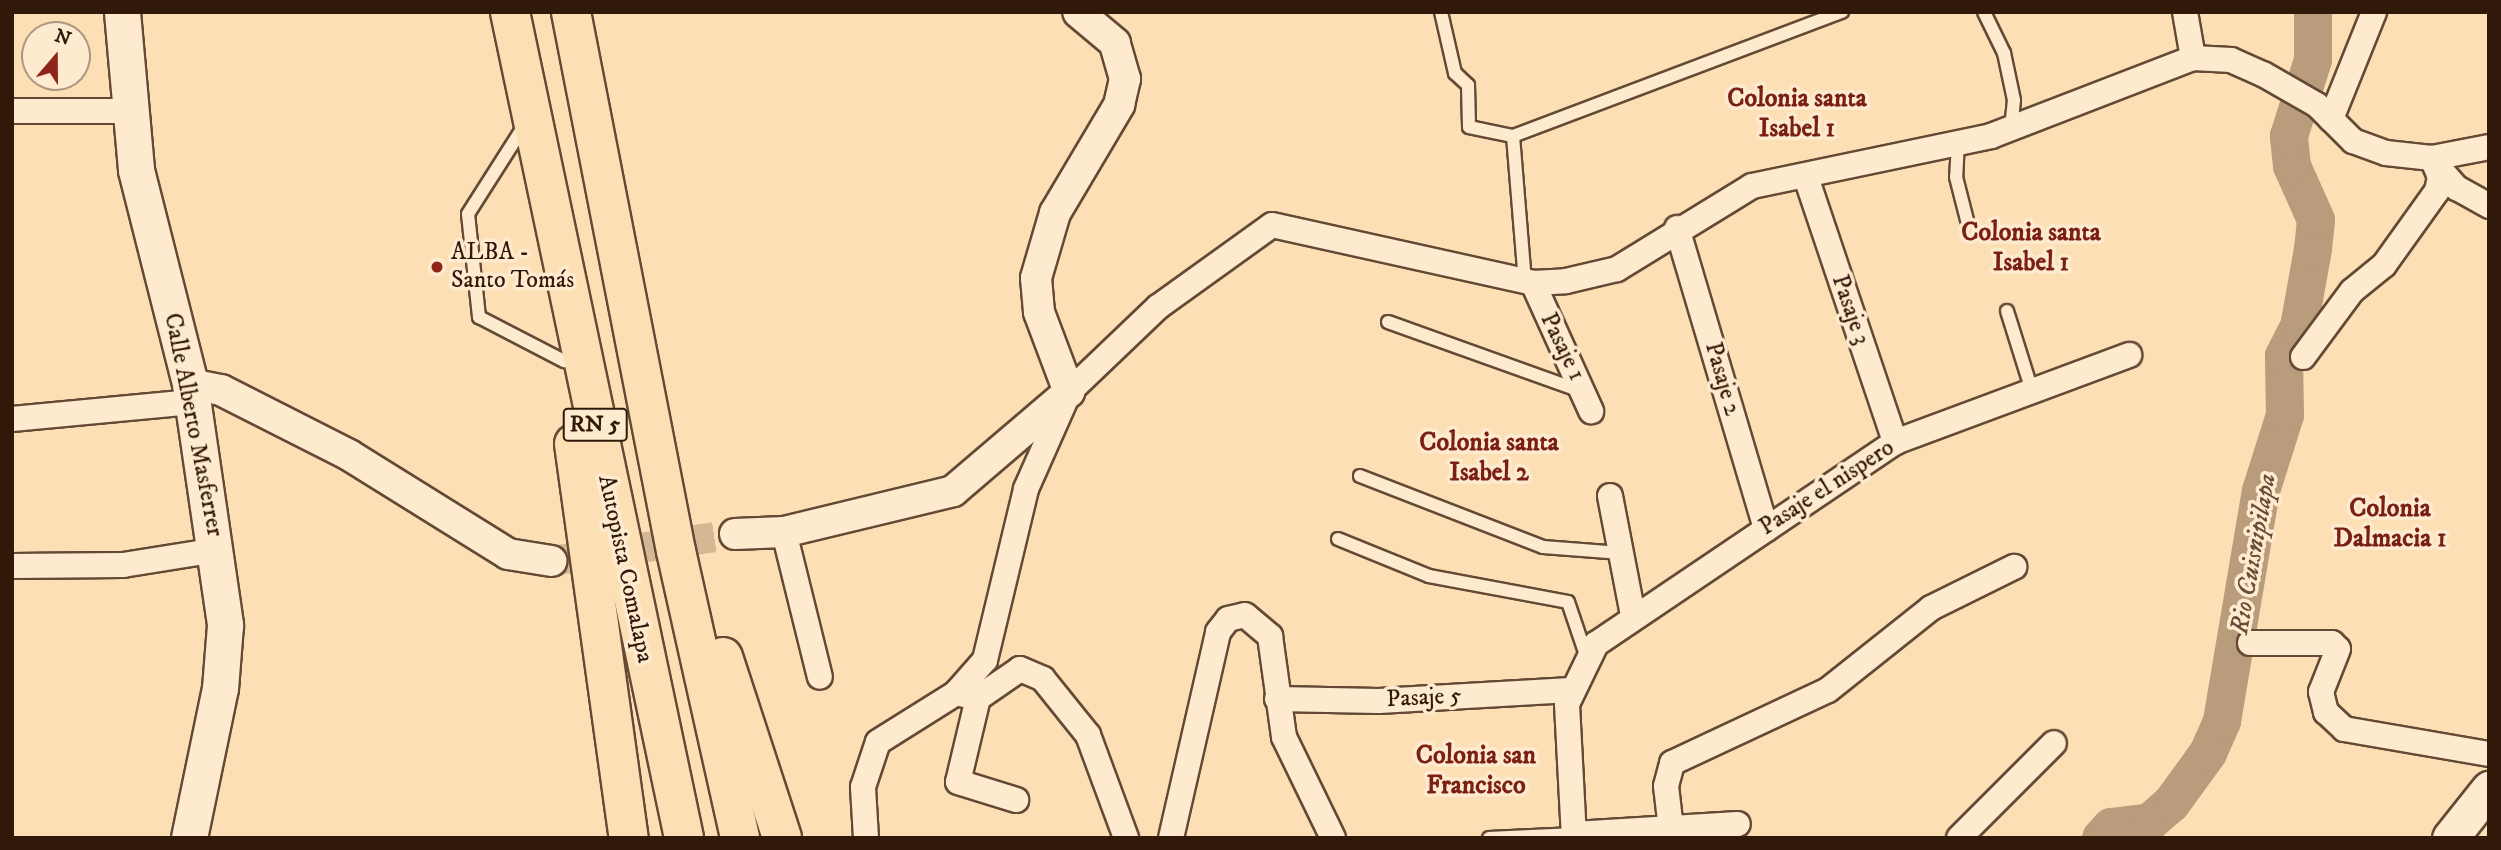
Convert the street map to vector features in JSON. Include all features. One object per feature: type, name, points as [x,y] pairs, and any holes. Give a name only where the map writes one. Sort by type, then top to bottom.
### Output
[{"type":"highway","name":"Autopista Comalapa","points":[[510,12],[547,164],[596,433],[684,838]]},
{"type":"highway","name":"RN 5","points":[[571,12],[740,838]]},
{"type":"highway","points":[[547,164],[564,361],[629,838]]},
{"type":"highway","points":[[668,495],[693,551],[782,838]]},
{"type":"main road","name":"Calle Alberto Masferrer","points":[[122,12],[136,170],[191,393],[217,550],[226,646],[189,838]]},
{"type":"main road","points":[[2450,838],[2489,789]]},
{"type":"street","points":[[1016,800],[958,782],[967,696],[985,660],[1026,489],[1069,392],[1039,312],[1036,278],[1055,213],[1119,105],[1125,79],[1115,43],[1078,12]]},
{"type":"street","points":[[2185,12],[2193,58]]},
{"type":"street","points":[[2324,112],[2374,12]]},
{"type":"street","points":[[735,534],[784,532],[953,491],[1069,392],[1158,307],[1272,225],[1529,282],[1617,269],[1677,228],[1752,186],[1806,177],[2011,128],[2193,58],[2231,60],[2287,88],[2324,112],[2353,141],[2432,158],[2489,148]]},
{"type":"street","points":[[12,111],[131,111]]},
{"type":"street","points":[[2432,158],[2457,188],[2489,206]]},
{"type":"street","points":[[2303,357],[2352,291],[2384,265],[2437,191],[2440,177],[2432,158]]},
{"type":"street","name":"Pasaje 3","points":[[1806,177],[1895,442]]},
{"type":"street","name":"Pasaje 2","points":[[1677,228],[1766,529]]},
{"type":"street","name":"Pasaje 1","points":[[1529,282],[1588,401]]},
{"type":"street","name":"Pasaje el nispero","points":[[1571,690],[1588,658],[1633,615],[1895,442],[2034,395],[2129,355]]},
{"type":"street","points":[[12,419],[221,390],[349,455],[508,554],[551,561]]},
{"type":"street","points":[[1609,496],[1633,615]]},
{"type":"street","points":[[784,532],[820,677]]},
{"type":"street","points":[[12,566],[122,565],[217,550]]},
{"type":"street","points":[[1671,829],[1666,786],[1672,763],[1828,690],[1931,608],[2014,567]]},
{"type":"street","points":[[1171,838],[1202,681],[1217,632],[1228,619],[1245,615],[1270,636],[1284,737],[1333,838]]},
{"type":"street","points":[[2250,643],[2332,643],[2338,649],[2321,692],[2326,712],[2344,729],[2489,754]]},
{"type":"street","points":[[866,838],[863,787],[878,742],[908,718],[967,696],[1020,669],[1043,679],[1087,735],[1126,838]]},
{"type":"street","points":[[1571,690],[1574,836],[1738,824]]},
{"type":"street","name":"Pasaje 5","points":[[1277,699],[1379,701],[1571,690]]},
{"type":"street","points":[[1959,838],[2054,743]]},
{"type":"lane","points":[[1441,12],[1455,73],[1468,85],[1469,127],[1513,136],[1835,14]]},
{"type":"lane","points":[[1984,12],[2004,52],[2014,100],[2011,128]]},
{"type":"lane","points":[[534,111],[468,214],[480,317],[564,361]]},
{"type":"lane","points":[[1513,136],[1529,282]]},
{"type":"lane","points":[[1958,142],[1956,177],[1967,220]]},
{"type":"lane","points":[[2007,311],[2034,395]]},
{"type":"lane","points":[[1388,322],[1588,401]]},
{"type":"lane","points":[[1360,476],[1543,547],[1621,553]]},
{"type":"lane","points":[[1338,539],[1429,576],[1567,602],[1588,658]]},
{"type":"lane","points":[[1489,838],[1574,836]]},
{"type":"waterway","name":"Rio Cuisnipilapa","points":[[2101,838],[2111,827],[2150,822],[2171,804],[2208,753],[2222,721],[2261,491],[2285,415],[2284,356],[2299,327],[2313,249],[2316,220],[2292,166],[2289,136],[2313,60],[2313,12]]},
{"type":"tunnel","points":[[551,561],[735,534]]},
{"type":"place","name":"ALBA - Santo Tomás","points":[[437,267]]},
{"type":"district","name":"Colonia santa Isabel 1","points":[[1797,114]]},
{"type":"district","name":"Colonia santa Isabel 1","points":[[2031,248]]},
{"type":"district","name":"Colonia santa Isabel 2","points":[[1489,458]]},
{"type":"district","name":"Colonia Dalmacia 1","points":[[2390,524]]},
{"type":"district","name":"Colonia san Francisco","points":[[1476,771]]}]
